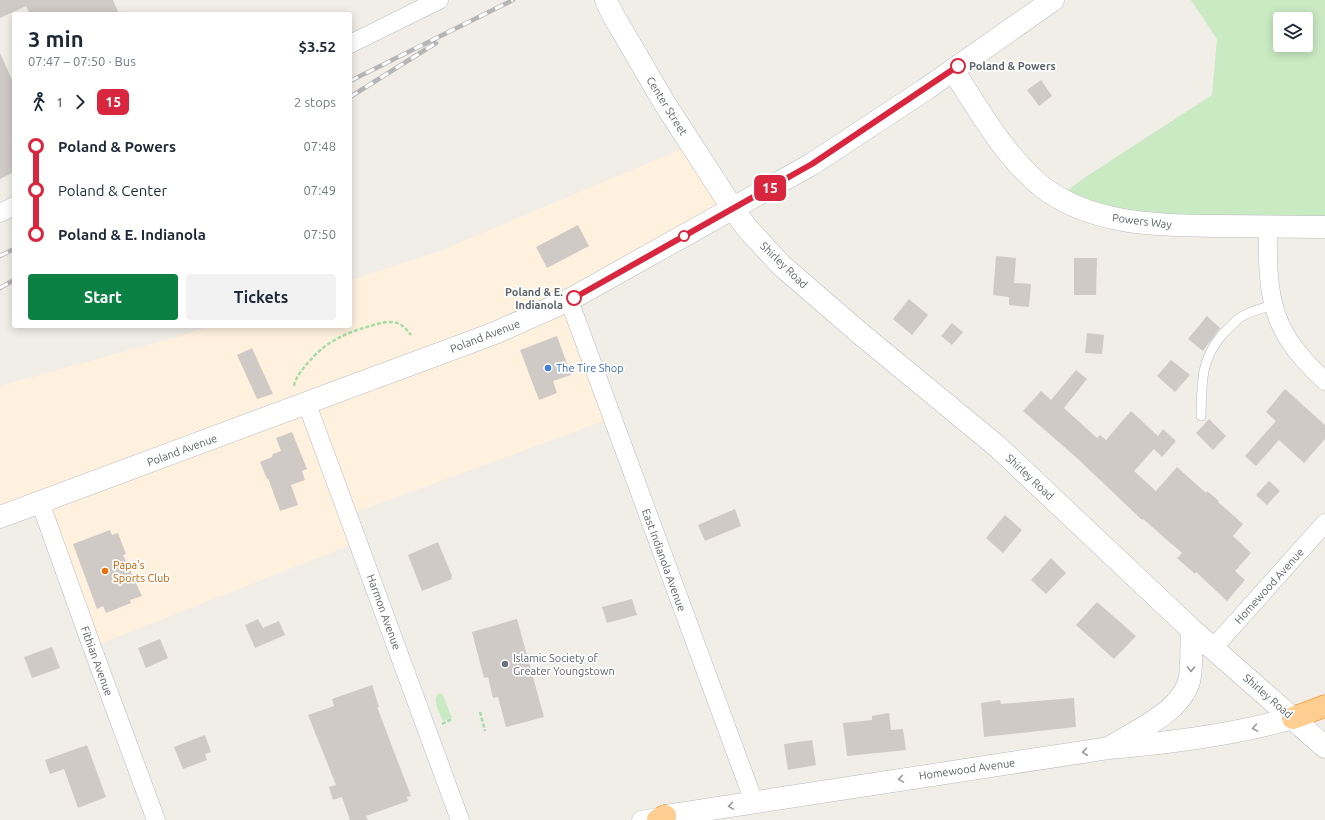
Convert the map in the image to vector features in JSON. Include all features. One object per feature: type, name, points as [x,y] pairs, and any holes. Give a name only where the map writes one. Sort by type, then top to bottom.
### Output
[{"type":"highway","points":[[1293,718],[1325,706]]},
{"type":"street","points":[[352,43],[439,0]]},
{"type":"street","name":"Poland Avenue","points":[[0,517],[495,333],[569,300],[812,164],[953,70],[1053,0]]},
{"type":"street","name":"Center Street","points":[[610,7],[665,104],[733,209]]},
{"type":"street","name":"Powers Way","points":[[953,70],[1002,143],[1026,172],[1042,186],[1059,197],[1081,208],[1114,219],[1153,224],[1325,227]]},
{"type":"street","points":[[0,213],[12,207]]},
{"type":"street","name":"Shirley Road","points":[[733,209],[747,228],[781,265],[862,335],[998,447],[1192,630],[1325,747]]},
{"type":"street","points":[[1268,227],[1268,274],[1273,305],[1283,332],[1296,352],[1325,381]]},
{"type":"street","name":"East Indianola Avenue","points":[[569,300],[756,811]]},
{"type":"street","name":"Harmon Avenue","points":[[300,406],[460,820]]},
{"type":"street","name":"Fithian Avenue","points":[[40,502],[156,820]]},
{"type":"street","name":"Homewood Avenue","points":[[1213,648],[1325,523]]},
{"type":"street","points":[[1109,748],[1165,714],[1179,700],[1190,677],[1192,630]]},
{"type":"street","name":"Homewood Avenue","points":[[641,820],[756,811],[1109,748],[1160,744],[1260,727],[1293,718]]},
{"type":"lane","points":[[1201,416],[1202,384],[1206,361],[1212,348],[1227,330],[1242,316],[1273,305]]},
{"type":"path","points":[[300,406],[294,384],[302,370],[316,352],[333,340],[352,331],[379,323],[396,323],[404,327],[411,335]]},
{"type":"path","points":[[480,712],[485,731]]},
{"type":"path","points":[[441,725],[452,719]]},
{"type":"shaded area","points":[[691,145],[733,209],[569,300],[612,418],[348,515],[358,542],[92,647],[40,502],[0,517],[0,386],[177,337],[204,328],[352,328],[352,279],[440,251]]},
{"type":"green space","points":[[1191,0],[1325,0],[1325,227],[1153,225],[1059,197],[1084,178],[1212,95],[1217,39]]},
{"type":"green space","points":[[439,693],[443,695],[452,718],[443,721],[436,703]]},
{"type":"building","points":[[0,0],[113,0],[118,12],[29,12],[26,6],[0,18]]},
{"type":"building","points":[[0,53],[12,80],[12,173],[0,179]]},
{"type":"building","points":[[1041,80],[1052,96],[1039,106],[1027,90]]},
{"type":"building","points":[[578,225],[589,246],[547,268],[536,247]]},
{"type":"building","points":[[996,256],[1016,258],[1014,283],[1031,284],[1029,307],[1009,305],[1009,297],[993,295]]},
{"type":"building","points":[[1074,258],[1097,258],[1096,295],[1074,295]]},
{"type":"building","points":[[909,299],[928,315],[912,335],[893,319]]},
{"type":"building","points":[[1207,316],[1220,328],[1203,351],[1188,339]]},
{"type":"building","points":[[952,323],[963,332],[952,345],[941,336]]},
{"type":"building","points":[[1087,333],[1104,335],[1102,354],[1085,353]]},
{"type":"building","name":"The Tire Shop","points":[[557,336],[571,375],[553,381],[557,393],[539,400],[520,350]]},
{"type":"building","points":[[252,348],[273,394],[257,399],[237,355]]},
{"type":"building","points":[[1171,360],[1190,375],[1175,392],[1157,376]]},
{"type":"building","points":[[1076,370],[1087,379],[1064,408],[1097,438],[1100,435],[1106,440],[1131,411],[1158,436],[1163,429],[1176,441],[1162,457],[1154,449],[1134,471],[1156,491],[1177,467],[1206,493],[1207,491],[1219,501],[1218,502],[1243,524],[1233,536],[1251,553],[1235,571],[1245,580],[1227,601],[1196,572],[1195,574],[1177,558],[1182,553],[1143,519],[1142,520],[1078,459],[1023,411],[1041,391],[1051,400]]},
{"type":"building","points":[[1285,389],[1325,425],[1325,439],[1304,463],[1279,440],[1256,466],[1245,456],[1276,421],[1266,412]]},
{"type":"building","points":[[1209,419],[1226,436],[1213,450],[1196,433]]},
{"type":"building","points":[[292,432],[307,469],[302,471],[305,480],[291,485],[298,505],[280,511],[268,478],[267,479],[260,462],[281,451],[276,438]]},
{"type":"building","points":[[1269,481],[1280,491],[1267,505],[1256,495]]},
{"type":"building","points":[[735,509],[741,526],[705,541],[698,525]]},
{"type":"building","points":[[1005,515],[1022,530],[1003,553],[986,538]]},
{"type":"building","name":"Papa's Sports Club","points":[[110,530],[112,535],[118,533],[126,554],[123,555],[142,596],[130,600],[131,603],[106,613],[103,606],[97,609],[73,544]]},
{"type":"building","points":[[438,542],[452,579],[422,591],[408,555]]},
{"type":"building","points":[[1051,558],[1066,573],[1046,594],[1031,580]]},
{"type":"building","points":[[632,599],[637,615],[607,623],[602,607]]},
{"type":"building","points":[[1097,602],[1136,636],[1114,659],[1076,625]]},
{"type":"building","points":[[258,619],[263,628],[279,621],[285,635],[255,648],[245,625]]},
{"type":"building","name":"Islamic Society of Greater Youngstown","points":[[517,619],[544,717],[506,727],[498,697],[493,698],[488,677],[484,678],[472,632]]},
{"type":"building","points":[[160,639],[168,658],[146,668],[138,648]]},
{"type":"building","points":[[52,647],[60,668],[32,678],[24,657]]},
{"type":"building","points":[[372,685],[379,707],[377,707],[411,796],[407,797],[408,801],[366,816],[368,820],[350,820],[342,797],[333,800],[329,787],[336,785],[308,715],[334,706],[332,699]]},
{"type":"building","points":[[1074,698],[1076,727],[984,737],[981,703],[1000,700],[1001,704]]},
{"type":"building","points":[[889,713],[891,730],[903,729],[906,750],[847,756],[843,723],[872,720],[872,716]]},
{"type":"building","points":[[205,735],[211,752],[205,754],[207,760],[183,769],[174,747]]},
{"type":"building","points":[[812,740],[816,765],[788,770],[784,744]]},
{"type":"building","points":[[87,745],[106,797],[78,808],[64,769],[50,774],[45,760]]},
{"type":"railway","points":[[352,80],[513,0]]},
{"type":"railway","points":[[352,96],[436,43]]},
{"type":"railway","points":[[0,256],[12,250]]},
{"type":"railway","points":[[0,288],[12,281]]},
{"type":"bus line","name":"15","points":[[574,298],[812,164],[926,89],[958,66]]},
{"type":"place","name":"Poland & Powers","points":[[958,66]]},
{"type":"place","name":"Poland & E. Indianola","points":[[574,298]]},
{"type":"place","name":"The Tire Shop","points":[[548,368]]},
{"type":"place","name":"Papa's Sports Club","points":[[105,571]]},
{"type":"place","name":"Islamic Society of Greater Youngstown","points":[[505,664]]}]
